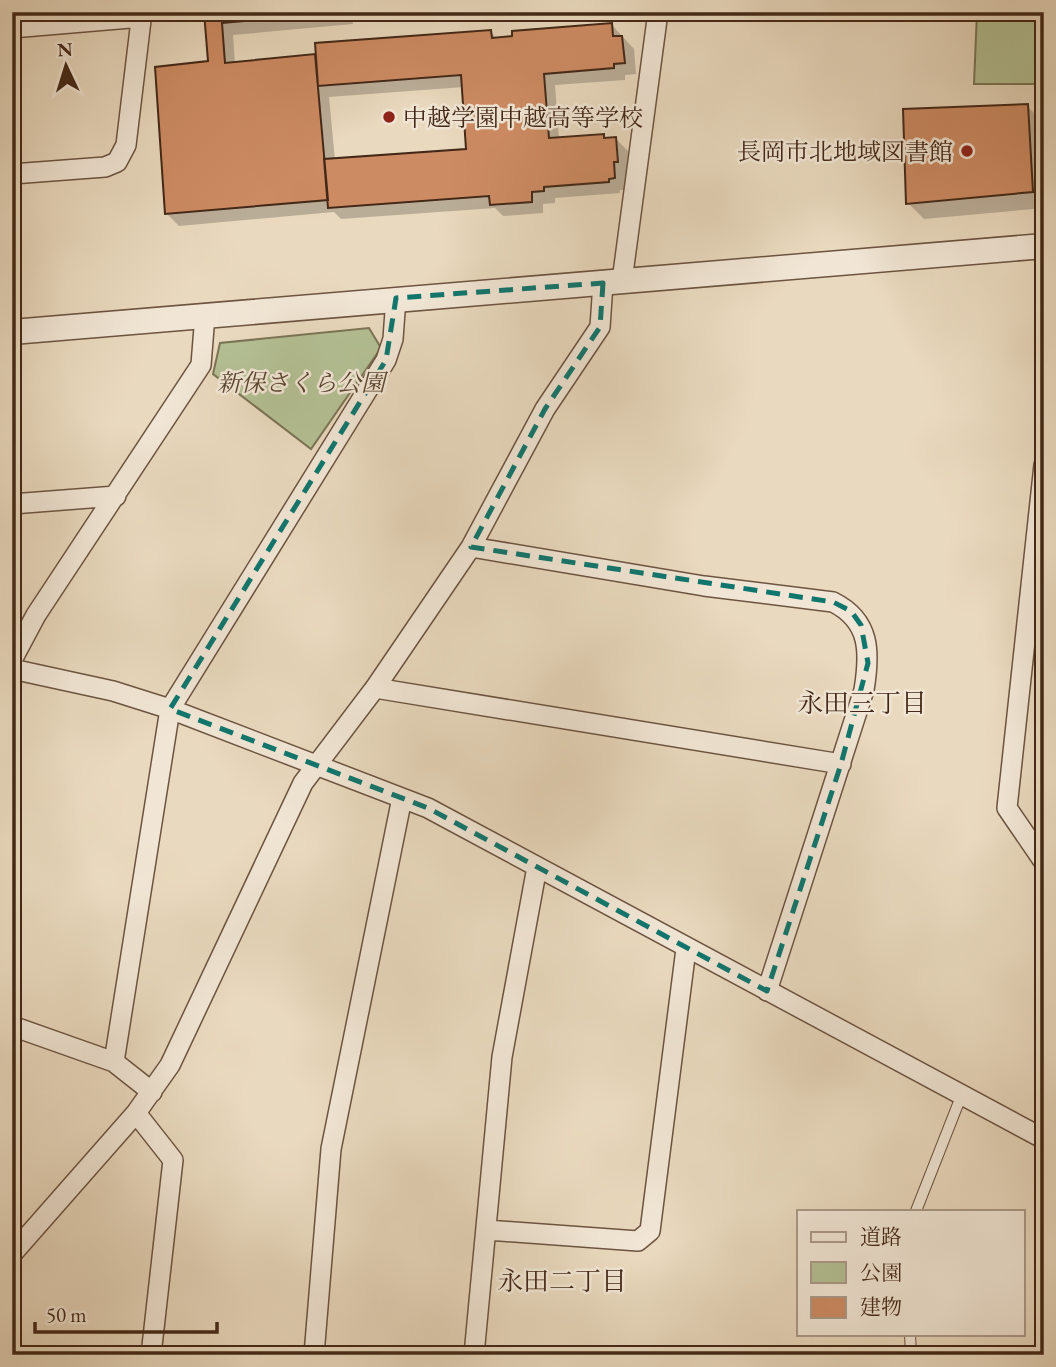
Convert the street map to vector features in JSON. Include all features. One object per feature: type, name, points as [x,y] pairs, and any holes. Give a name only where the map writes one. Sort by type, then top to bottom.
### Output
[{"type":"street","points":[[16,1243],[136,1113],[170,1065],[303,783],[375,688],[471,547],[545,409],[600,327],[612,282],[658,12]]},
{"type":"street","points":[[12,28],[142,15],[126,145],[117,162],[105,167],[12,174]]},
{"type":"street","points":[[12,332],[1044,246]]},
{"type":"street","points":[[114,1062],[170,709],[386,360],[393,340],[396,298]]},
{"type":"street","points":[[12,660],[36,615],[201,365],[205,315]]},
{"type":"street","points":[[1044,465],[1007,808],[1044,862]]},
{"type":"street","points":[[12,504],[116,496]]},
{"type":"street","points":[[471,547],[704,586],[833,602],[851,611],[861,625],[868,663],[864,690],[767,991]]},
{"type":"street","points":[[12,670],[113,691],[170,709],[428,808],[1044,1139]]},
{"type":"street","points":[[375,688],[841,764]]},
{"type":"street","points":[[314,1355],[331,1149],[402,798]]},
{"type":"street","points":[[474,1355],[502,1057],[537,867]]},
{"type":"street","points":[[486,1230],[638,1241],[650,1231],[686,949]]},
{"type":"street","points":[[12,1026],[114,1062],[152,1092]]},
{"type":"street","points":[[136,1113],[173,1160],[151,1355]]},
{"type":"lane","points":[[916,1210],[962,1094]]},
{"type":"lane","points":[[910,1336],[912,1355]]},
{"type":"highlighted area","points":[[603,283],[600,327],[545,409],[471,547],[833,602],[851,611],[861,625],[868,663],[841,764],[767,991],[428,808],[170,709],[386,360],[396,298]]},
{"type":"green space","points":[[977,12],[1044,12],[1044,113],[1041,84],[974,84]]},
{"type":"green space","name":"新保さくら公園","points":[[369,328],[381,348],[311,449],[213,374],[220,343]]},
{"type":"building","points":[[204,12],[342,12],[222,23],[225,63],[315,54],[328,200],[165,214],[155,67],[208,61]]},
{"type":"building","points":[[612,23],[613,36],[622,36],[625,63],[614,64],[614,68],[544,74],[549,138],[604,134],[604,138],[616,137],[618,162],[614,162],[615,178],[609,179],[609,182],[544,187],[544,191],[532,192],[532,202],[490,205],[489,196],[328,208],[324,159],[466,149],[461,75],[318,86],[315,43],[491,30],[492,38],[512,36],[512,31]]},
{"type":"building","name":"長岡市北地域図書館","points":[[1028,104],[1033,192],[906,204],[903,109]]},
{"type":"place","name":"中越学園中越高等学校","points":[[389,117]]},
{"type":"place","name":"長岡市北地域図書館","points":[[967,151]]},
{"type":"district","name":"永田三丁目","points":[[862,703]]},
{"type":"district","name":"永田二丁目","points":[[562,1281]]}]
